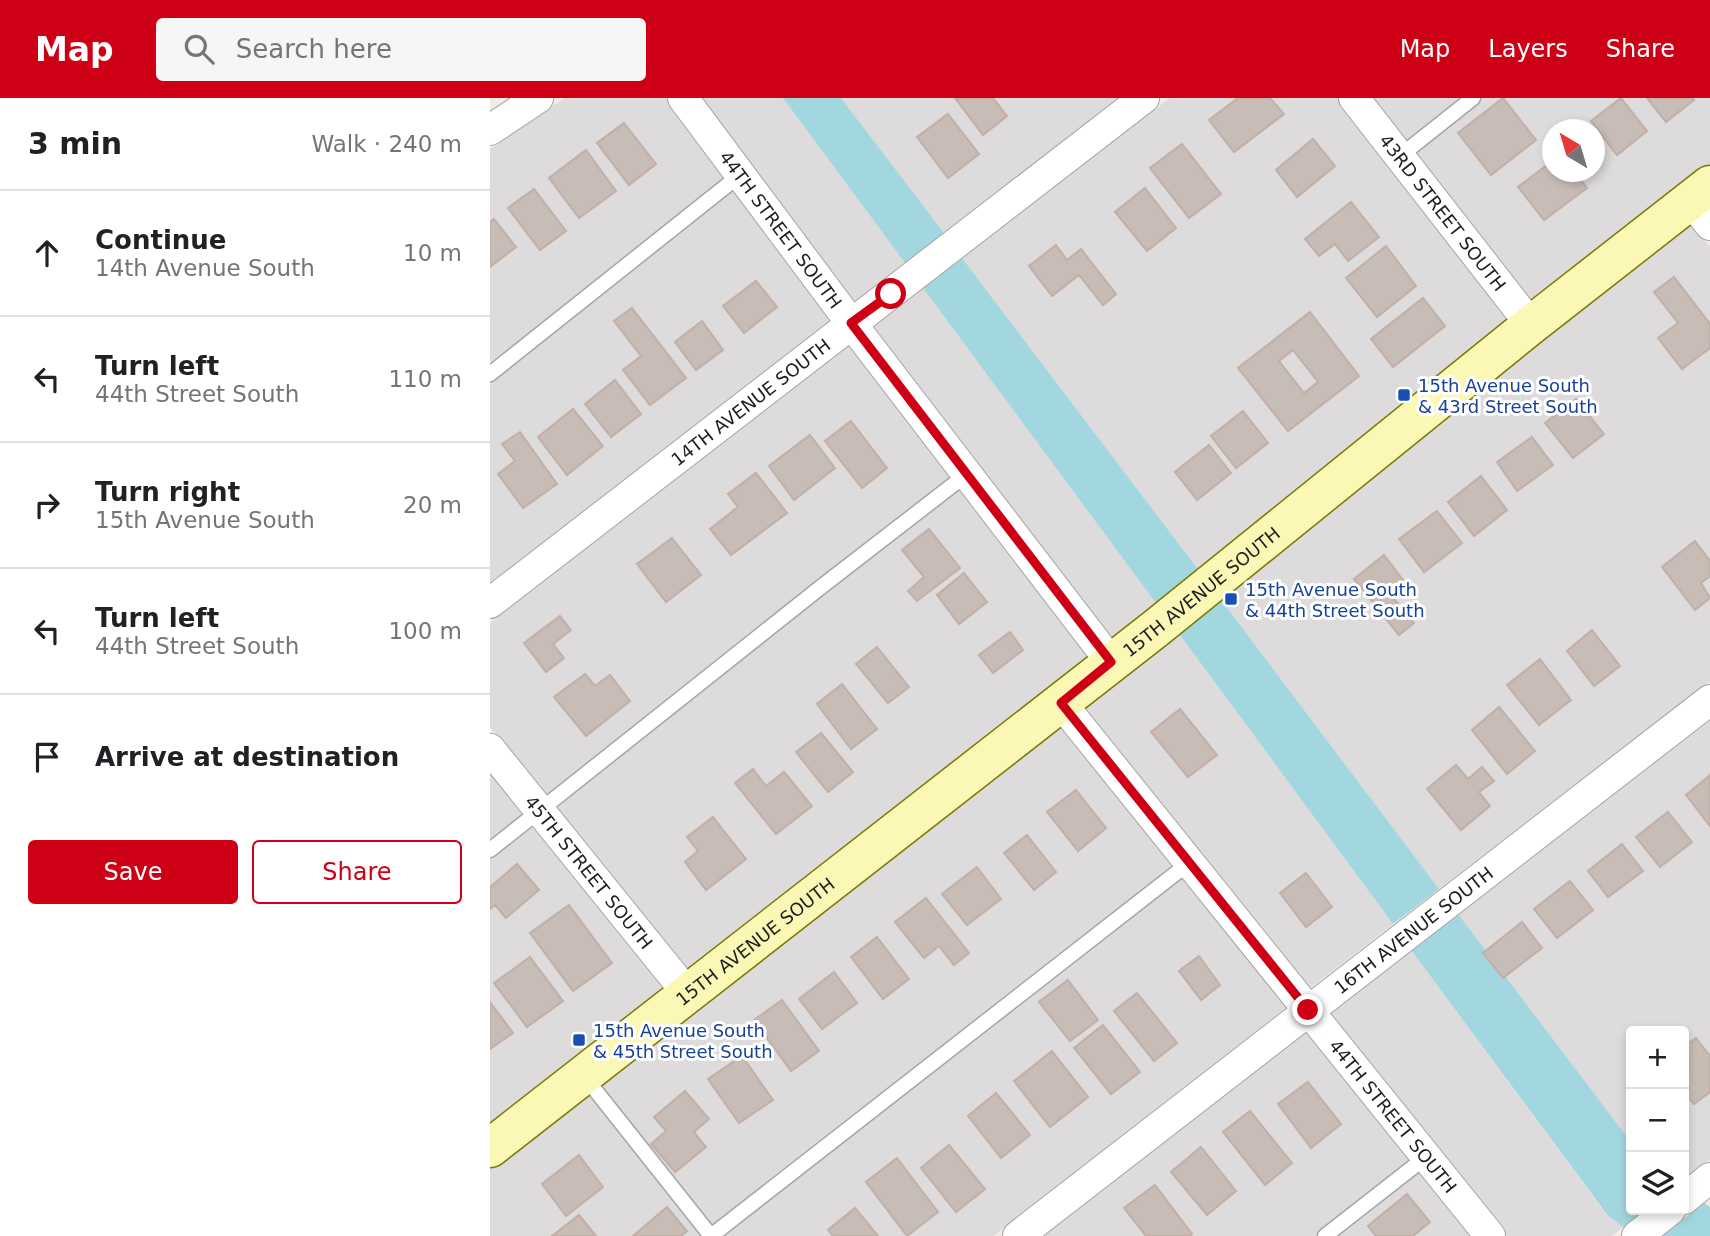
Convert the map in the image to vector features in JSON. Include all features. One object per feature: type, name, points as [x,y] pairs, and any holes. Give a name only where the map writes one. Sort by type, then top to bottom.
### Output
[{"type":"street","points":[[490,130],[538,98]]},
{"type":"street","name":"44TH STREET SOUTH","points":[[683,98],[851,323],[1111,662]]},
{"type":"street","name":"14TH AVENUE SOUTH","points":[[490,603],[1144,98]]},
{"type":"street","name":"43RD STREET SOUTH","points":[[1354,98],[1531,326]]},
{"type":"street","name":"15TH AVENUE SOUTH","points":[[490,1148],[1155,629],[1531,326],[1703,203]]},
{"type":"street","name":"16TH AVENUE SOUTH","points":[[1018,1236],[1710,700]]},
{"type":"street","name":"44TH STREET SOUTH","points":[[1061,703],[1490,1236]]},
{"type":"street","name":"45TH STREET SOUTH","points":[[490,749],[688,994]]},
{"type":"street","points":[[1689,1195],[1710,1178]]},
{"type":"street","points":[[1637,1236],[1664,1215]]},
{"type":"lane","points":[[1400,156],[1473,98]]},
{"type":"lane","points":[[490,374],[740,175]]},
{"type":"lane","points":[[490,850],[967,474]]},
{"type":"lane","points":[[583,1075],[711,1236],[1189,863]]},
{"type":"lane","points":[[1325,1236],[1426,1157]]},
{"type":"shaded area","points":[[565,98],[666,98],[831,320],[490,584],[490,149]]},
{"type":"shaded area","points":[[700,98],[783,98],[905,263],[853,303]]},
{"type":"shaded area","points":[[841,98],[1119,98],[944,233]]},
{"type":"shaded area","points":[[1170,98],[1337,98],[1511,322],[1200,572],[962,258]]},
{"type":"shaded area","points":[[1372,98],[1710,98],[1710,165],[1533,305]]},
{"type":"shaded area","points":[[1689,221],[1710,247],[1710,681],[1439,889],[1219,597]]},
{"type":"shaded area","points":[[923,288],[1158,606],[1112,642],[872,328]]},
{"type":"shaded area","points":[[850,344],[1091,659],[690,973],[490,727],[490,623]]},
{"type":"shaded area","points":[[1177,631],[1393,924],[1309,989],[1081,707]]},
{"type":"shaded area","points":[[1710,720],[1710,1159],[1689,1175],[1689,1026],[1626,1026],[1626,1135],[1458,914]]},
{"type":"shaded area","points":[[1060,724],[1287,1007],[993,1236],[490,1236],[490,1167]]},
{"type":"shaded area","points":[[490,771],[668,990],[490,1128]]},
{"type":"shaded area","points":[[1411,950],[1607,1216],[1623,1227],[1612,1236],[1507,1236],[1329,1014]]},
{"type":"shaded area","points":[[1307,1031],[1472,1236],[1043,1236]]},
{"type":"water","points":[[783,98],[841,98],[944,233],[905,263]]},
{"type":"water","points":[[962,258],[1200,572],[1158,606],[923,288]]},
{"type":"water","points":[[1219,597],[1439,889],[1393,924],[1177,631]]},
{"type":"water","points":[[1458,914],[1626,1135],[1626,1215],[1639,1215],[1623,1227],[1608,1216],[1411,950]]},
{"type":"water","points":[[1704,1203],[1710,1207],[1710,1236],[1662,1236],[1689,1215]]},
{"type":"building","points":[[955,98],[993,98],[1007,116],[983,135]]},
{"type":"building","points":[[1238,98],[1270,98],[1284,114],[1234,152],[1209,120]]},
{"type":"building","points":[[1503,98],[1536,140],[1491,175],[1458,133]]},
{"type":"building","points":[[1621,98],[1647,131],[1617,155],[1605,139],[1605,119],[1594,119]]},
{"type":"building","points":[[1647,98],[1692,98],[1694,100],[1666,122]]},
{"type":"building","points":[[948,114],[979,154],[948,178],[917,137]]},
{"type":"building","points":[[624,123],[656,164],[629,185],[597,143]]},
{"type":"building","points":[[1313,139],[1335,166],[1297,197],[1276,170]]},
{"type":"building","points":[[1182,144],[1221,194],[1189,218],[1150,168]]},
{"type":"building","points":[[586,150],[616,191],[579,218],[549,178]]},
{"type":"building","points":[[1542,169],[1542,182],[1582,182],[1587,188],[1544,220],[1518,187]]},
{"type":"building","points":[[1145,188],[1176,228],[1147,251],[1115,212]]},
{"type":"building","points":[[534,189],[566,231],[540,250],[508,208]]},
{"type":"building","points":[[1351,202],[1379,237],[1348,261],[1335,244],[1319,256],[1305,239]]},
{"type":"building","points":[[494,219],[516,247],[490,267],[490,222]]},
{"type":"building","points":[[1056,245],[1067,260],[1081,249],[1116,294],[1103,305],[1079,275],[1052,296],[1029,266]]},
{"type":"building","points":[[1386,246],[1416,286],[1377,317],[1346,278]]},
{"type":"building","points":[[1674,277],[1710,324],[1710,348],[1682,369],[1658,338],[1678,323],[1654,292]]},
{"type":"building","points":[[756,281],[777,307],[744,333],[723,306]]},
{"type":"building","points":[[1423,298],[1445,326],[1393,367],[1371,339]]},
{"type":"building","points":[[632,308],[686,378],[650,405],[623,370],[641,356],[614,321]]},
{"type":"building","points":[[1310,312],[1359,376],[1288,431],[1238,368]],"holes":[[[1293,350],[1318,382],[1304,393],[1279,361]]]},
{"type":"building","points":[[702,321],[723,350],[696,370],[675,342]]},
{"type":"building","points":[[615,380],[641,414],[611,437],[585,404]]},
{"type":"building","points":[[1576,399],[1604,434],[1573,458],[1545,423]]},
{"type":"building","points":[[573,409],[603,446],[567,475],[538,437]]},
{"type":"building","points":[[1243,411],[1268,443],[1236,468],[1211,436]]},
{"type":"building","points":[[851,421],[887,468],[862,488],[825,441]]},
{"type":"building","points":[[520,432],[557,484],[523,508],[498,474],[515,461],[502,444]]},
{"type":"building","points":[[810,435],[835,468],[794,500],[769,466]]},
{"type":"building","points":[[1532,437],[1553,465],[1517,491],[1497,462]]},
{"type":"building","points":[[1209,445],[1231,473],[1197,500],[1175,472]]},
{"type":"building","points":[[756,473],[787,513],[731,555],[710,529],[738,507],[728,494]]},
{"type":"building","points":[[1481,476],[1507,510],[1474,536],[1448,502]]},
{"type":"building","points":[[1437,511],[1462,543],[1424,572],[1399,539]]},
{"type":"building","points":[[929,529],[960,568],[917,601],[908,591],[924,577],[902,550]]},
{"type":"building","points":[[672,538],[701,575],[666,602],[637,564]]},
{"type":"building","points":[[1695,541],[1710,561],[1710,576],[1701,583],[1710,598],[1695,610],[1662,567]]},
{"type":"building","points":[[1384,555],[1406,584],[1391,595],[1414,623],[1399,635],[1354,579]]},
{"type":"building","points":[[964,573],[987,602],[959,624],[937,595]]},
{"type":"building","points":[[560,616],[571,630],[553,644],[564,658],[546,672],[524,643]]},
{"type":"building","points":[[1592,630],[1620,666],[1594,686],[1567,651]]},
{"type":"building","points":[[1010,632],[1023,650],[993,673],[979,655]]},
{"type":"building","points":[[877,647],[909,687],[888,703],[856,664]]},
{"type":"building","points":[[1540,659],[1571,700],[1539,725],[1507,685]]},
{"type":"building","points":[[585,674],[595,686],[610,675],[630,701],[586,736],[554,697]]},
{"type":"building","points":[[842,684],[877,729],[851,749],[817,704]]},
{"type":"building","points":[[1499,707],[1535,751],[1507,774],[1472,730]]},
{"type":"building","points":[[1180,709],[1217,755],[1188,777],[1151,732]]},
{"type":"building","points":[[821,733],[853,772],[828,792],[796,752]]},
{"type":"building","points":[[1456,765],[1468,779],[1482,767],[1494,781],[1479,792],[1490,806],[1461,830],[1427,789]]},
{"type":"building","points":[[753,769],[766,786],[784,772],[812,806],[776,834],[735,783]]},
{"type":"building","points":[[1710,775],[1710,826],[1686,795]]},
{"type":"building","points":[[1076,790],[1106,828],[1078,851],[1047,812]]},
{"type":"building","points":[[1668,812],[1692,842],[1660,867],[1636,837]]},
{"type":"building","points":[[713,817],[746,859],[706,890],[685,862],[698,851],[687,837]]},
{"type":"building","points":[[1027,835],[1056,872],[1034,890],[1004,853]]},
{"type":"building","points":[[1622,844],[1643,871],[1608,897],[1588,871]]},
{"type":"building","points":[[517,864],[539,890],[506,918],[495,905],[490,909],[490,887]]},
{"type":"building","points":[[977,867],[1001,899],[967,925],[942,894]]},
{"type":"building","points":[[1306,873],[1332,907],[1306,927],[1280,893]]},
{"type":"building","points":[[1570,881],[1593,910],[1557,938],[1534,909]]},
{"type":"building","points":[[926,898],[969,953],[954,965],[939,946],[924,958],[895,922]]},
{"type":"building","points":[[569,905],[612,963],[573,991],[530,933]]},
{"type":"building","points":[[1522,922],[1542,948],[1503,978],[1483,953]]},
{"type":"building","points":[[877,937],[909,979],[883,999],[851,957]]},
{"type":"building","points":[[1199,956],[1220,985],[1201,1000],[1179,971]]},
{"type":"building","points":[[530,957],[563,1001],[527,1027],[494,983]]},
{"type":"building","points":[[834,972],[857,1003],[822,1029],[799,999]]},
{"type":"building","points":[[1068,980],[1098,1020],[1070,1041],[1039,1002]]},
{"type":"building","points":[[1137,993],[1177,1043],[1154,1061],[1114,1011]]},
{"type":"building","points":[[782,1000],[819,1051],[791,1071],[754,1020]]},
{"type":"building","points":[[490,1002],[513,1033],[490,1049]]},
{"type":"building","points":[[1103,1025],[1140,1072],[1111,1094],[1074,1048]]},
{"type":"building","points":[[1696,1038],[1710,1056],[1710,1092],[1694,1104],[1689,1098],[1689,1043]]},
{"type":"building","points":[[1052,1051],[1088,1097],[1050,1127],[1014,1081]]},
{"type":"building","points":[[742,1056],[773,1100],[739,1123],[708,1079]]},
{"type":"building","points":[[1308,1082],[1341,1124],[1311,1148],[1278,1104]]},
{"type":"building","points":[[685,1091],[709,1119],[694,1132],[706,1147],[675,1172],[651,1144],[666,1131],[654,1117]]},
{"type":"building","points":[[996,1093],[1030,1135],[1001,1158],[968,1116]]},
{"type":"building","points":[[1250,1111],[1292,1163],[1265,1185],[1223,1132]]},
{"type":"building","points":[[949,1145],[985,1189],[956,1212],[921,1168]]},
{"type":"building","points":[[1201,1147],[1236,1191],[1207,1215],[1171,1172]]},
{"type":"building","points":[[579,1155],[603,1187],[566,1216],[542,1184]]},
{"type":"building","points":[[897,1158],[938,1212],[907,1236],[866,1182]]},
{"type":"building","points":[[1155,1185],[1192,1234],[1190,1236],[1146,1236],[1124,1208]]},
{"type":"building","points":[[1407,1194],[1430,1222],[1413,1236],[1376,1236],[1368,1226]]},
{"type":"building","points":[[667,1207],[687,1231],[681,1236],[633,1236]]},
{"type":"building","points":[[855,1208],[878,1236],[833,1236],[828,1230]]},
{"type":"building","points":[[579,1215],[596,1236],[552,1236]]},
{"type":"place","name":"15th Avenue South & 43rd Street South","points":[[1404,395]]},
{"type":"place","name":"15th Avenue South & 44th Street South","points":[[1231,599]]},
{"type":"place","name":"15th Avenue South & 45th Street South","points":[[579,1040]]},
{"type":"route","points":[[891,294],[851,323],[1111,662],[1061,703],[1308,1010]]}]
